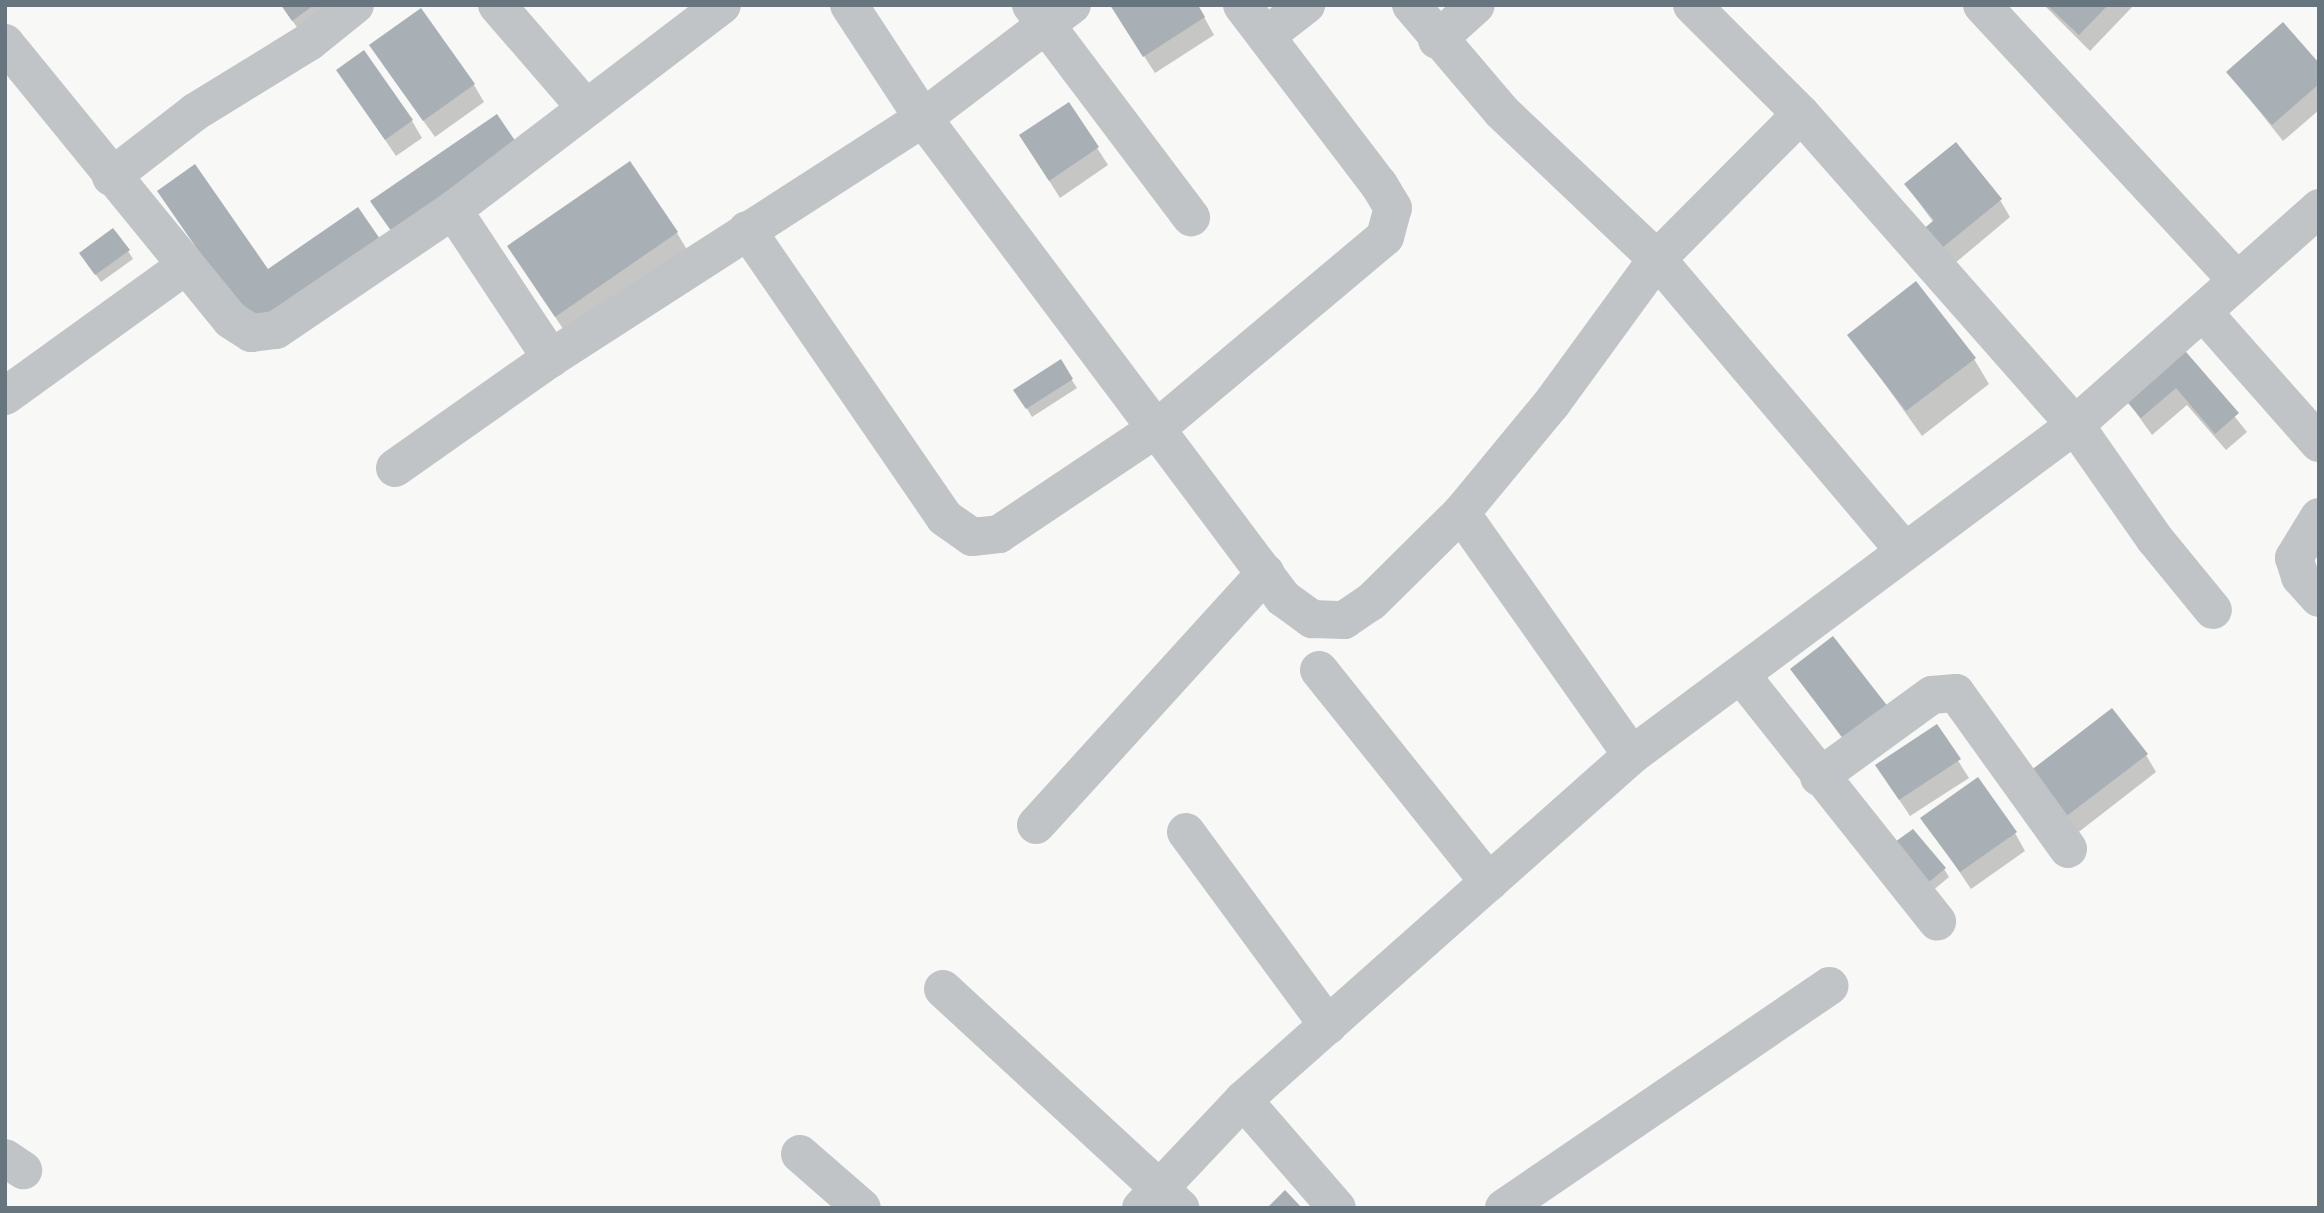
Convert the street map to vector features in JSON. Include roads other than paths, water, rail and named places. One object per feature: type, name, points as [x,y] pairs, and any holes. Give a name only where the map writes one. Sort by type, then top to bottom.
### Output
[{"type":"street","points":[[111,177],[195,112],[309,43],[355,5]]},
{"type":"street","points":[[497,5],[586,108]]},
{"type":"street","points":[[5,43],[185,266],[231,320],[251,333],[276,330],[453,210],[722,5]]},
{"type":"street","points":[[849,5],[923,118],[1283,598],[1312,619],[1344,620],[1371,602],[1461,513],[1552,403],[1657,258],[1801,114]]},
{"type":"street","points":[[747,230],[945,518],[972,537],[999,534],[1156,429],[1385,237],[1393,208],[1242,5]]},
{"type":"street","points":[[1266,36],[1306,5]]},
{"type":"street","points":[[1411,5],[1437,40],[1502,112],[1657,258],[1904,550]]},
{"type":"street","points":[[1437,40],[1476,5]]},
{"type":"street","points":[[1692,5],[1801,114],[2075,425],[2154,538],[2213,610]]},
{"type":"street","points":[[1982,5],[2236,280]]},
{"type":"street","points":[[395,468],[551,358],[923,118],[1049,12],[1191,217]]},
{"type":"street","points":[[943,989],[1160,1201],[1244,1100],[1632,755],[2075,425],[2319,208]]},
{"type":"street","points":[[453,210],[551,358]]},
{"type":"street","points":[[5,396],[185,266]]},
{"type":"street","points":[[2203,312],[2319,443]]},
{"type":"street","points":[[1461,513],[1632,755]]},
{"type":"street","points":[[2319,517],[2294,558],[2300,577],[2319,598]]},
{"type":"street","points":[[1036,825],[1265,573]]},
{"type":"street","points":[[1320,670],[1489,882]]},
{"type":"street","points":[[1741,675],[1819,777],[1937,921]]},
{"type":"street","points":[[1819,777],[1932,695],[1956,693],[2068,849]]},
{"type":"street","points":[[1186,832],[1328,1025]]},
{"type":"street","points":[[1504,1208],[1829,986]]},
{"type":"street","points":[[1244,1100],[1337,1208]]},
{"type":"street","points":[[800,1154],[862,1208]]}]
